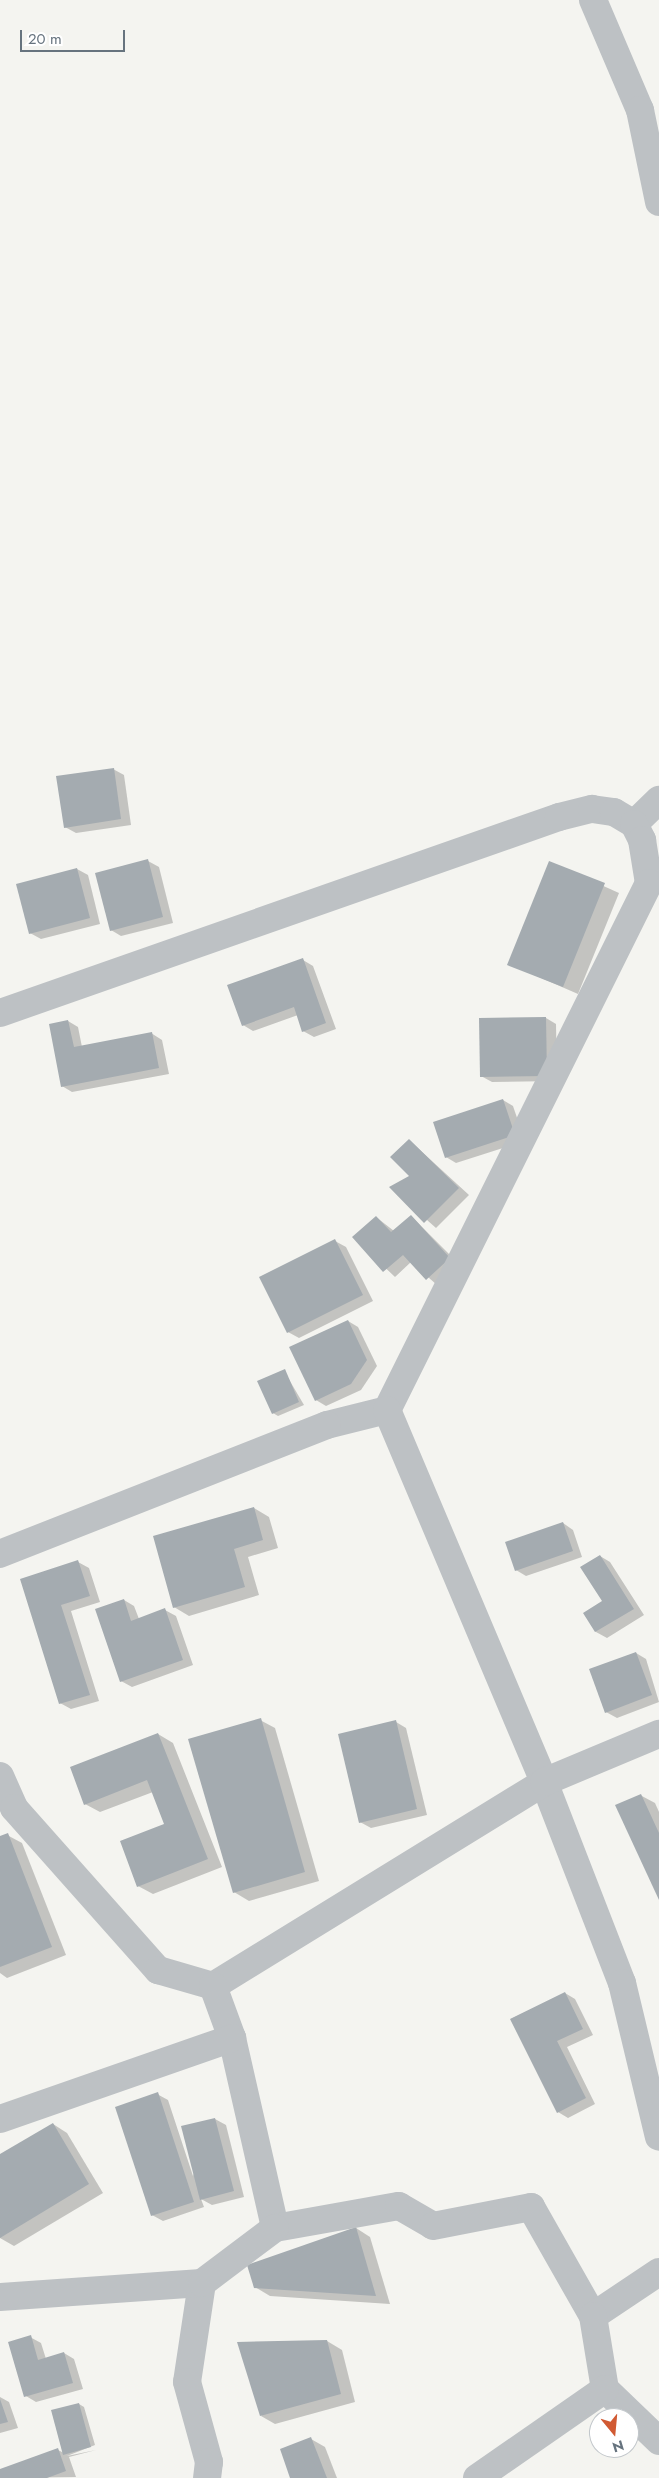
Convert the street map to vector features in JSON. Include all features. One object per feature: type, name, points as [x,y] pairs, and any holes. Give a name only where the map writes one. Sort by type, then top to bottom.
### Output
[{"type":"street","points":[[593,0],[640,110],[659,202]]},
{"type":"street","points":[[634,824],[659,800]]},
{"type":"street","points":[[0,1013],[559,816],[592,809],[614,812],[634,824],[642,840],[649,882],[387,1410],[544,1782],[622,1983],[659,2137]]},
{"type":"street","points":[[0,1554],[327,1425],[387,1410]]},
{"type":"street","points":[[0,1776],[14,1808],[158,1970],[213,1986],[544,1782],[659,1734]]},
{"type":"street","points":[[213,1986],[232,2038],[275,2228]]},
{"type":"street","points":[[0,2119],[232,2038]]},
{"type":"street","points":[[0,2297],[202,2283],[275,2228],[399,2206],[432,2226],[530,2207],[593,2316],[605,2389],[659,2441]]},
{"type":"street","points":[[593,2316],[659,2272]]},
{"type":"street","points":[[202,2283],[187,2382],[209,2462],[207,2478]]},
{"type":"street","points":[[477,2478],[605,2389]]},
{"type":"building","points":[[114,768],[121,819],[64,828],[56,776]]},
{"type":"building","points":[[148,859],[163,917],[110,931],[95,873]]},
{"type":"building","points":[[549,861],[605,883],[563,987],[507,965]]},
{"type":"building","points":[[77,868],[90,918],[29,934],[16,884]]},
{"type":"building","points":[[303,958],[326,1023],[302,1032],[294,1007],[242,1026],[227,985]]},
{"type":"building","points":[[546,1017],[547,1076],[480,1077],[479,1018]]},
{"type":"building","points":[[68,1020],[74,1047],[152,1032],[159,1068],[61,1087],[49,1024]]},
{"type":"building","points":[[503,1099],[515,1135],[445,1158],[433,1122]]},
{"type":"building","points":[[409,1139],[459,1188],[424,1223],[389,1187],[409,1176],[390,1157]]},
{"type":"building","points":[[411,1215],[450,1258],[426,1280],[403,1255],[383,1272],[352,1237],[376,1216],[391,1232]]},
{"type":"building","points":[[335,1239],[363,1295],[287,1333],[259,1277]]},
{"type":"building","points":[[348,1320],[367,1360],[351,1384],[315,1401],[289,1347]]},
{"type":"building","points":[[285,1369],[299,1402],[272,1414],[257,1381]]},
{"type":"building","points":[[254,1507],[263,1540],[234,1549],[245,1587],[173,1608],[153,1536]]},
{"type":"building","points":[[563,1522],[573,1551],[515,1571],[505,1542]]},
{"type":"building","points":[[600,1555],[634,1609],[595,1632],[583,1613],[602,1601],[580,1567]]},
{"type":"building","points":[[78,1560],[90,1596],[61,1605],[90,1695],[59,1704],[20,1579]]},
{"type":"building","points":[[124,1599],[131,1621],[165,1608],[183,1660],[120,1682],[95,1609]]},
{"type":"building","points":[[636,1652],[652,1695],[605,1713],[589,1669]]},
{"type":"building","points":[[261,1718],[305,1872],[233,1893],[188,1739]]},
{"type":"building","points":[[396,1720],[417,1809],[359,1823],[338,1734]]},
{"type":"building","points":[[158,1733],[208,1859],[137,1887],[120,1841],[164,1824],[147,1780],[84,1805],[70,1767]]},
{"type":"building","points":[[641,1794],[659,1833],[659,1900],[615,1805]]},
{"type":"building","points":[[8,1833],[52,1947],[0,1967],[0,1836]]},
{"type":"building","points":[[565,1992],[583,2029],[557,2041],[586,2098],[557,2113],[510,2019]]},
{"type":"building","points":[[158,2092],[194,2202],[151,2216],[115,2107]]},
{"type":"building","points":[[215,2118],[234,2191],[200,2200],[181,2126]]},
{"type":"building","points":[[53,2123],[89,2184],[0,2238],[0,2154]]},
{"type":"building","points":[[356,2227],[376,2296],[254,2288],[247,2265]]},
{"type":"building","points":[[31,2335],[38,2360],[64,2352],[73,2383],[24,2397],[8,2342]]},
{"type":"building","points":[[327,2340],[341,2394],[260,2416],[237,2342]]},
{"type":"building","points":[[0,2399],[8,2422],[0,2424]]},
{"type":"building","points":[[79,2403],[91,2447],[63,2455],[51,2410]]},
{"type":"building","points":[[311,2437],[327,2478],[290,2478],[280,2449]]},
{"type":"building","points":[[58,2448],[66,2471],[47,2478],[0,2478],[0,2469]]}]
